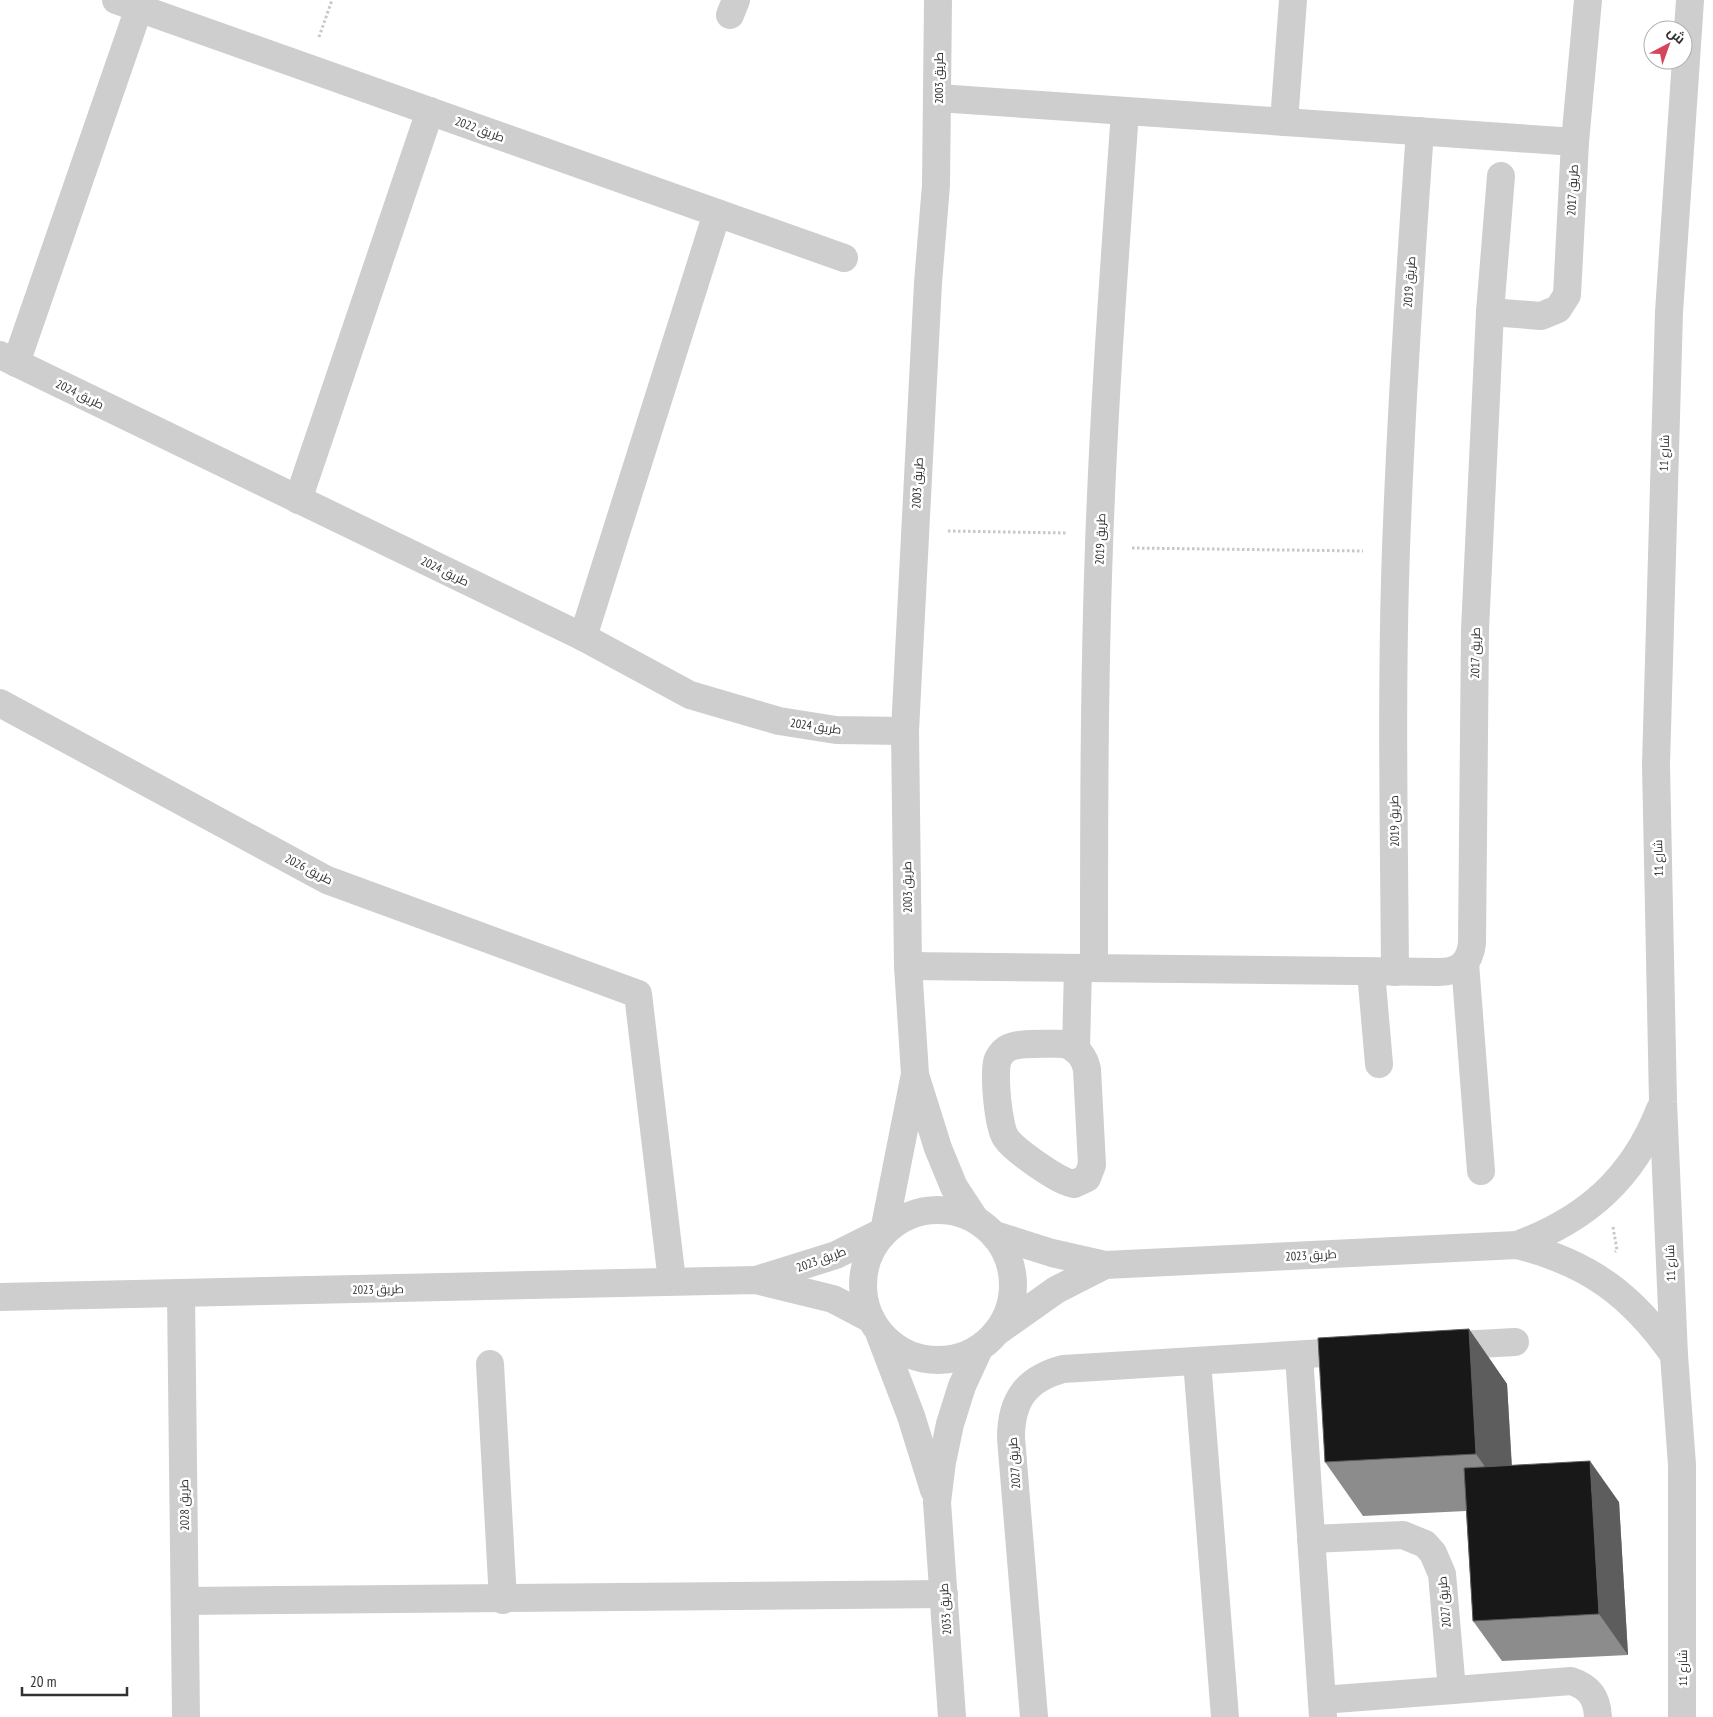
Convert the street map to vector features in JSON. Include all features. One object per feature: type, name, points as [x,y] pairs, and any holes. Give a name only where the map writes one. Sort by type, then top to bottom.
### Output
[{"type":"street","name":"طريق 2003","points":[[915,1074],[908,966],[905,731],[928,283],[936,185],[938,0]]},
{"type":"street","points":[[1284,122],[1293,0]]},
{"type":"street","name":"طريق 2017","points":[[1490,312],[1542,316],[1558,309],[1566,295],[1575,142],[1588,0]]},
{"type":"street","name":"شارع 11","points":[[1682,1717],[1682,1466],[1674,1356],[1663,1102],[1656,765],[1669,312],[1690,0]]},
{"type":"street","name":"طريق 2022","points":[[128,4],[844,258]]},
{"type":"street","points":[[8,359],[128,4]]},
{"type":"street","points":[[938,98],[1575,142]]},
{"type":"street","points":[[298,500],[430,111]]},
{"type":"street","name":"طريق 2019","points":[[1076,1049],[1086,968],[1100,541],[1110,328],[1125,111]]},
{"type":"street","name":"طريق 2019","points":[[1379,1064],[1393,762],[1396,551],[1405,341],[1420,131]]},
{"type":"street","name":"طريق 2017","points":[[1465,963],[1469,957],[1472,943],[1475,630],[1490,312],[1501,176]]},
{"type":"street","points":[[583,637],[716,213]]},
{"type":"street","name":"طريق 2024","points":[[8,359],[583,637],[690,695],[779,721],[836,730],[905,731]]},
{"type":"street","name":"طريق 2026","points":[[0,702],[327,880],[638,994],[672,1281]]},
{"type":"street","points":[[908,966],[1439,972],[1458,969],[1465,963]]},
{"type":"street","points":[[1465,963],[1481,1171]]},
{"type":"street","points":[[1065,1044],[1076,1049],[1085,1061],[1087,1068],[1092,1166],[1087,1178],[1074,1184],[1060,1179],[1010,1144],[1004,1136],[999,1119],[996,1067],[998,1059],[1009,1047],[1065,1044]]},
{"type":"street","points":[[915,1074],[938,1148],[951,1179],[1009,1258],[1014,1284],[1010,1309],[988,1341],[954,1359],[928,1360],[903,1352],[875,1326],[863,1296],[863,1273],[870,1250],[884,1232],[896,1221],[915,1213],[935,1209],[955,1211],[985,1227]]},
{"type":"street","points":[[884,1232],[915,1074]]},
{"type":"street","name":"طريق 2023","points":[[1517,1245],[1551,1231],[1590,1207],[1614,1185],[1634,1160],[1651,1132],[1663,1102]]},
{"type":"street","name":"طريق 2023","points":[[985,1227],[1052,1253],[1105,1265],[1517,1245],[1545,1252],[1596,1276],[1619,1292],[1640,1311],[1674,1356]]},
{"type":"street","name":"طريق 2023","points":[[756,1280],[836,1256],[884,1232]]},
{"type":"street","name":"طريق 2023","points":[[988,1341],[1056,1290],[1105,1265]]},
{"type":"street","name":"طريق 2023","points":[[0,1297],[756,1280],[833,1299],[875,1326]]},
{"type":"street","name":"طريق 2028","points":[[181,1294],[186,1717]]},
{"type":"street","name":"طريق 2033","points":[[875,1326],[911,1416],[937,1502]]},
{"type":"street","name":"طريق 2033","points":[[952,1717],[937,1502],[942,1462],[950,1424],[962,1386],[988,1341]]},
{"type":"street","points":[[1417,1348],[1515,1342]]},
{"type":"street","name":"طريق 2027","points":[[1034,1717],[1011,1438],[1011,1422],[1015,1407],[1023,1393],[1034,1382],[1047,1374],[1063,1369],[1377,1350]]},
{"type":"street","points":[[1299,1355],[1323,1709],[1452,1690],[1571,1681],[1580,1684],[1593,1695],[1598,1717]]},
{"type":"street","points":[[1197,1361],[1225,1717]]},
{"type":"street","points":[[490,1364],[503,1600]]},
{"type":"street","name":"طريق 2027","points":[[1311,1539],[1403,1535],[1425,1544],[1433,1553],[1442,1574],[1452,1690]]},
{"type":"street","points":[[185,1601],[503,1600],[944,1594]]},
{"type":"path","points":[[308,68],[332,0]]},
{"type":"path","points":[[915,530],[1100,541],[1396,551]]},
{"type":"path","points":[[1590,1207],[1615,1229],[1616,1236],[1617,1250],[1596,1276]]},
{"type":"building","points":[[1469,1329],[1476,1454],[1325,1462],[1318,1338]]},
{"type":"building","points":[[1590,1461],[1599,1614],[1473,1621],[1464,1468]]}]
